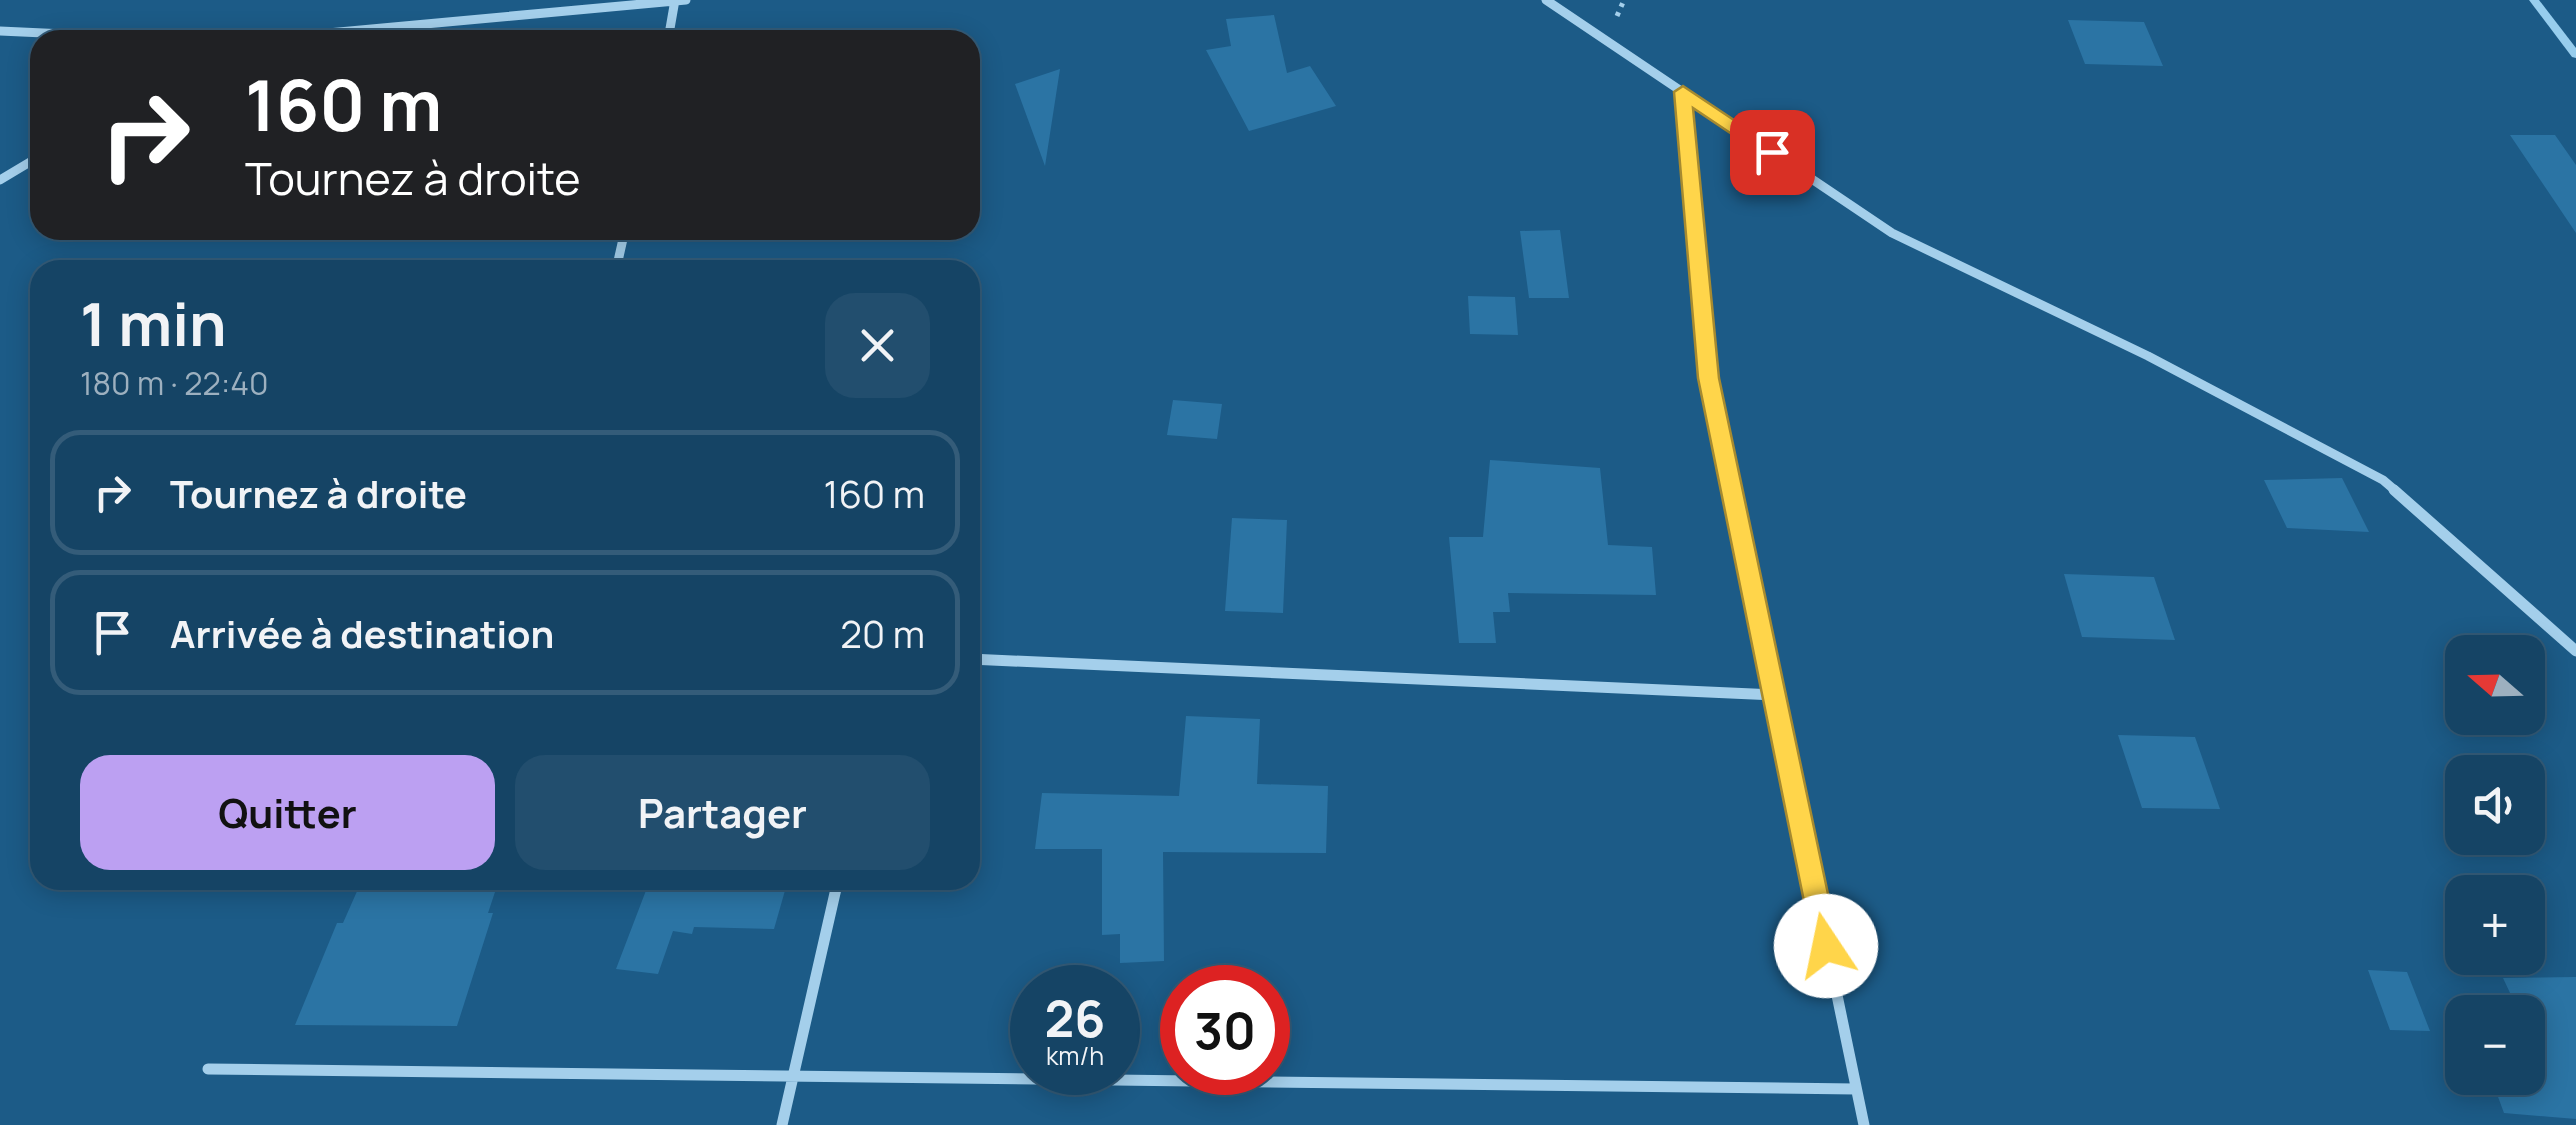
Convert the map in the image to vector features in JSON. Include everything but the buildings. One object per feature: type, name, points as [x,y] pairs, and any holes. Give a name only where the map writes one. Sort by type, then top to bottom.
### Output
[{"type":"street","points":[[361,30],[686,0]]},
{"type":"street","points":[[1546,0],[1892,233],[2148,356],[2383,480],[2576,651]]},
{"type":"street","points":[[670,30],[676,1]]},
{"type":"street","points":[[0,31],[30,32]]},
{"type":"street","points":[[1683,92],[1709,378],[1864,1125]]},
{"type":"street","points":[[0,180],[30,162]]},
{"type":"street","points":[[980,659],[1775,694]]},
{"type":"street","points":[[782,1125],[836,890]]},
{"type":"street","points":[[208,1069],[1855,1089]]},
{"type":"waterway","points":[[2534,0],[2576,55]]},
{"type":"route","points":[[1772,152],[1683,92],[1709,378],[1826,946]]}]
